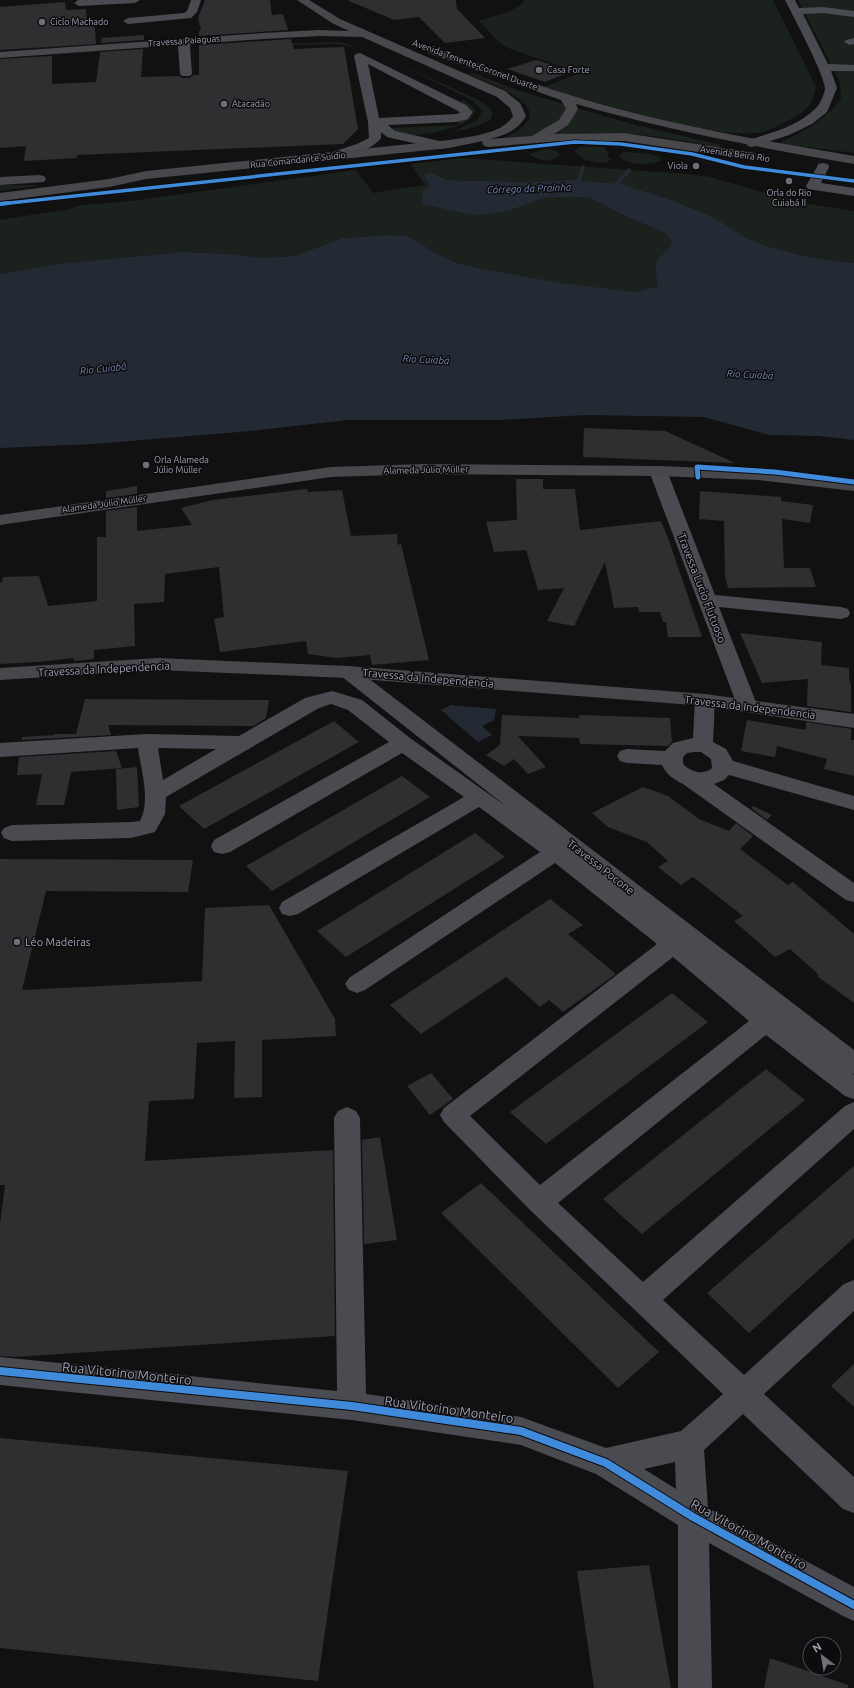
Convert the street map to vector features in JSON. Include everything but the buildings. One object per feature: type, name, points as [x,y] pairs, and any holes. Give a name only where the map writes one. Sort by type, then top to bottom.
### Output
[{"type":"main road","name":"Avenida Tenente-Coronel Duarte","points":[[302,0],[336,21],[501,94],[517,107],[520,112],[519,117],[514,124],[507,130],[496,135],[444,144]]},
{"type":"main road","points":[[350,14],[368,36]]},
{"type":"main road","name":"Travessa Paiaguas","points":[[0,55],[319,33],[368,36]]},
{"type":"main road","name":"Avenida Tenente-Coronel Duarte","points":[[368,36],[411,43],[566,98],[627,115]]},
{"type":"main road","points":[[526,140],[552,131],[565,122],[572,109],[566,98]]},
{"type":"main road","name":"Avenida Beira Rio","points":[[627,115],[752,143],[854,160]]},
{"type":"main road","name":"Avenida Beira Rio","points":[[444,144],[481,144],[599,136],[624,137],[854,171]]},
{"type":"main road","points":[[624,137],[642,136],[720,147],[752,143]]},
{"type":"main road","name":"Rua Comandante Suídio","points":[[0,181],[146,175],[331,157],[444,144]]},
{"type":"main road","name":"Rua Comandante Suídio","points":[[0,197],[108,183],[146,175]]},
{"type":"main road","name":"Alameda Júlio Müller","points":[[0,520],[331,472],[423,469],[658,471],[758,475],[854,486]]},
{"type":"main road","name":"Travessa da Independencia","points":[[0,674],[158,664],[348,672],[705,700],[854,721]]},
{"type":"street","points":[[79,3],[135,0]]},
{"type":"street","points":[[128,21],[187,16],[192,12],[196,0]]},
{"type":"street","points":[[752,143],[784,132],[808,121],[822,109],[831,88],[824,67],[790,0]]},
{"type":"street","points":[[796,11],[854,8]]},
{"type":"street","points":[[823,10],[854,14]]},
{"type":"street","points":[[186,74],[184,46],[187,41]]},
{"type":"street","points":[[331,157],[364,145],[374,140],[375,137],[374,121],[357,66],[360,56],[462,108],[466,112],[464,116],[457,118],[374,121]]},
{"type":"street","points":[[824,67],[854,68]]},
{"type":"street","points":[[374,121],[391,134],[444,144]]},
{"type":"street","points":[[823,166],[813,186],[854,192]]},
{"type":"street","name":"Travessa Lucio Flutuoso","points":[[658,471],[747,705]]},
{"type":"street","points":[[706,600],[842,613]]},
{"type":"street","name":"Travessa Pocone","points":[[348,672],[854,1064]]},
{"type":"street","points":[[155,794],[312,703],[332,698],[355,705],[403,743],[556,852],[673,944],[766,1021],[854,1089]]},
{"type":"street","points":[[703,746],[705,700]]},
{"type":"street","points":[[12,833],[131,830],[147,827],[154,814],[155,794],[147,741]]},
{"type":"street","points":[[0,750],[147,741],[244,743]]},
{"type":"street","points":[[222,846],[403,743]]},
{"type":"street","points":[[692,779],[705,780],[716,776],[721,772],[724,766],[723,761],[716,752],[703,746],[694,745],[679,748],[674,752],[671,758],[671,763],[673,768],[678,773],[692,779],[854,894]]},
{"type":"street","points":[[626,756],[671,758]]},
{"type":"street","points":[[724,766],[854,803]]},
{"type":"street","points":[[290,908],[480,797]]},
{"type":"street","points":[[357,984],[556,852]]},
{"type":"street","points":[[673,944],[453,1115],[539,1202],[854,1498]]},
{"type":"street","points":[[539,1202],[766,1021]]},
{"type":"street","points":[[643,1300],[854,1112]]},
{"type":"street","points":[[347,1118],[352,1406]]},
{"type":"street","points":[[606,1463],[689,1444],[854,1293]]},
{"type":"street","name":"Rua Vitorino Monteiro","points":[[0,1371],[352,1406],[521,1431],[606,1463],[693,1517],[854,1605]]},
{"type":"street","points":[[689,1444],[693,1517],[695,1688]]},
{"type":"shaded area","points":[[525,0],[773,0],[816,87],[815,93],[808,107],[795,117],[776,127],[762,132],[742,134],[711,130],[666,121],[544,87],[580,73],[508,48],[499,42],[479,21],[510,11]]},
{"type":"shaded area","points":[[798,0],[854,0],[854,153],[783,144],[781,142],[814,125],[841,99],[840,82]]},
{"type":"shaded area","points":[[341,42],[357,47],[338,44],[266,46],[265,44]]},
{"type":"shaded area","points":[[395,62],[487,105],[491,110],[492,115],[490,119],[486,123],[454,131],[478,120],[482,111],[474,101]]},
{"type":"shaded area","points":[[473,73],[520,91],[583,110],[636,125],[721,145],[717,147],[653,136],[614,133],[563,135],[494,142],[516,131],[528,122],[530,112],[514,95],[469,74]]},
{"type":"shaded area","points":[[463,100],[472,106],[475,111],[474,113],[470,108],[459,102]]},
{"type":"shaded area","points":[[474,113],[467,121],[459,125],[459,121],[469,118]]},
{"type":"shaded area","points":[[459,125],[450,129],[415,135],[397,134],[391,128]]},
{"type":"shaded area","points":[[579,147],[604,147],[607,150],[608,157],[612,159],[603,163],[592,162],[578,155],[575,151]]},
{"type":"shaded area","points":[[547,149],[556,151],[560,155],[552,160],[540,160],[528,154]]},
{"type":"shaded area","points":[[624,152],[652,154],[661,158],[661,160],[646,164],[628,162],[619,157]]},
{"type":"shaded area","points":[[463,158],[686,174],[709,177],[802,203],[854,211],[854,263],[800,255],[770,247],[746,238],[715,218],[674,201],[622,184],[569,180],[530,182],[446,180],[435,174],[425,174],[424,176],[430,186],[450,210],[467,214],[511,210],[547,197],[588,197],[625,216],[665,233],[673,243],[668,249],[656,273],[658,286],[636,292],[562,283],[483,269],[457,263],[433,252],[421,243],[407,236],[390,235],[343,238],[294,256],[261,258],[234,254],[182,252],[59,264],[0,274],[0,220],[69,209],[82,205],[131,201],[356,170],[373,193],[425,185],[411,164]]},
{"type":"shaded area","points":[[0,185],[34,185],[36,186],[0,191]]},
{"type":"water","points":[[430,173],[446,180],[530,182],[569,180],[622,184],[674,201],[715,218],[746,238],[770,247],[800,255],[854,263],[854,440],[818,436],[769,435],[704,417],[586,415],[499,420],[347,420],[251,431],[94,444],[0,448],[0,274],[58,264],[182,252],[234,254],[261,258],[294,256],[343,238],[390,235],[407,236],[421,243],[433,252],[457,263],[483,269],[562,283],[636,292],[658,286],[656,270],[657,262],[673,243],[665,233],[625,216],[588,197],[547,197],[511,210],[481,215],[467,214],[423,204],[422,192],[430,186],[424,176],[425,174]]},
{"type":"water","points":[[451,705],[496,709],[494,720],[482,726],[492,735],[478,742],[441,710]]},
{"type":"waterway","points":[[577,186],[583,167]]},
{"type":"waterway","points":[[610,191],[629,170]]},
{"type":"cycle path","points":[[0,204],[575,142],[621,144],[692,154],[744,167],[854,181]]},
{"type":"cycle path","points":[[698,477],[697,467],[775,472],[854,482]]},
{"type":"cycle path","points":[[0,1371],[352,1406],[521,1431],[606,1463],[693,1517],[854,1605]]},
{"type":"place","name":"Ciclo Machado","points":[[42,22]]},
{"type":"place","name":"Casa Forte","points":[[539,70]]},
{"type":"place","name":"Atacadão","points":[[224,104]]},
{"type":"place","name":"Viola","points":[[696,166]]},
{"type":"place","name":"Orla do Rio Cuiabá II","points":[[789,181]]},
{"type":"place","name":"Orla Alameda Júlio Müller","points":[[146,465]]},
{"type":"place","name":"Léo Madeiras","points":[[17,942]]},
{"type":"water label","name":"Córrego da Prainha","points":[[529,188]]},
{"type":"water label","name":"Rio Cuiabá","points":[[426,359]]},
{"type":"water label","name":"Rio Cuiabá","points":[[103,368]]},
{"type":"water label","name":"Rio Cuiabá","points":[[750,374]]}]
